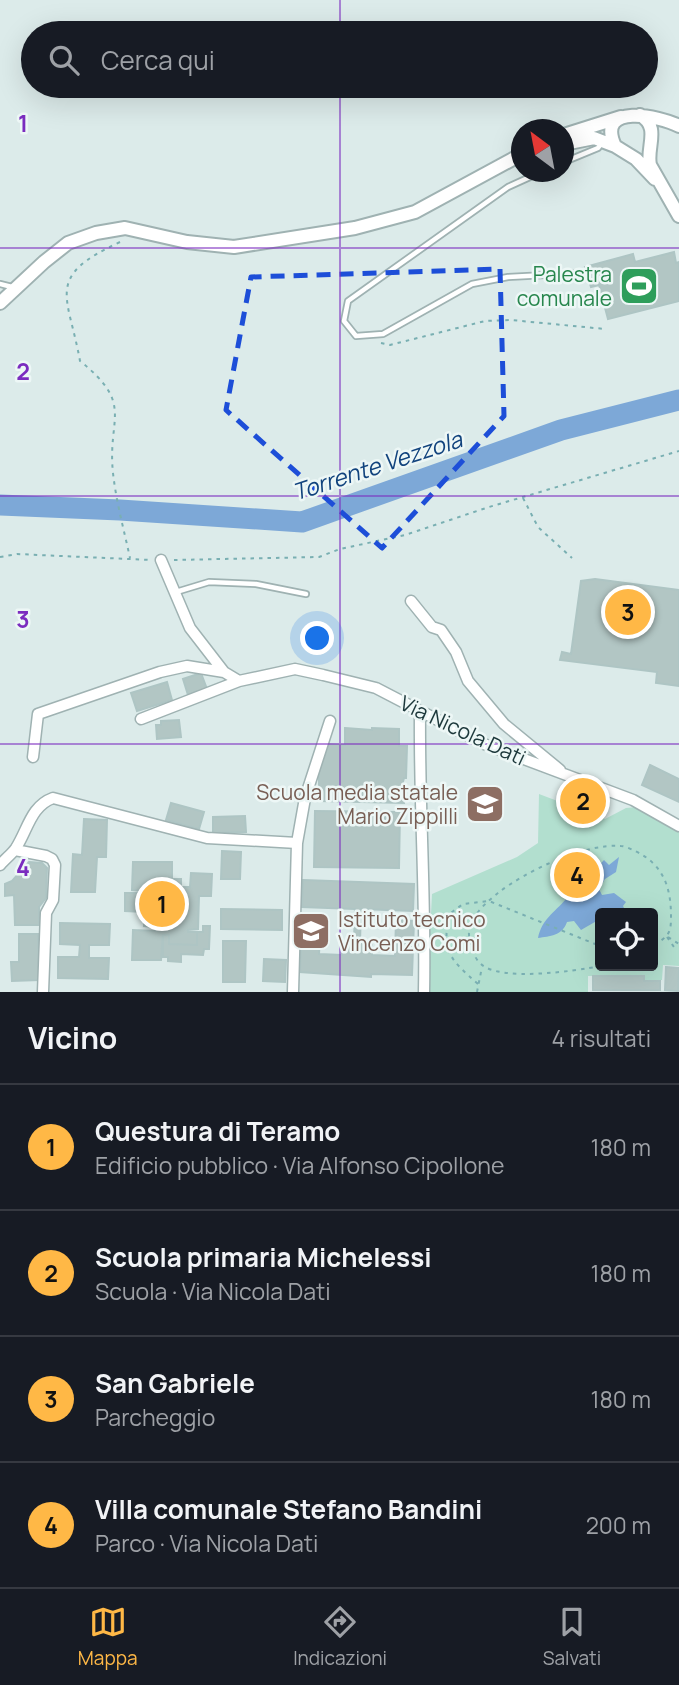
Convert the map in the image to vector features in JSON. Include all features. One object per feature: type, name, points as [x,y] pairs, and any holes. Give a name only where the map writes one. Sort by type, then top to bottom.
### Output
[{"type":"street","points":[[574,132],[634,114],[667,120],[679,127]]},
{"type":"street","points":[[640,115],[650,124],[648,158],[655,178],[679,216]]},
{"type":"street","points":[[610,143],[613,127],[621,117]]},
{"type":"street","points":[[626,154],[640,153],[669,127],[679,127]]},
{"type":"street","points":[[574,142],[594,138],[610,143],[636,159],[655,178]]},
{"type":"street","points":[[0,303],[68,243],[96,233],[125,228],[187,242],[234,247],[355,228],[415,212],[511,160]]},
{"type":"street","points":[[161,560],[190,628],[224,672],[239,681]]},
{"type":"street","points":[[411,601],[432,627],[442,630],[456,652],[468,681],[504,724],[566,774]]},
{"type":"street","points":[[33,757],[38,714],[160,672],[187,666],[224,672]]},
{"type":"street","name":"Via Nicola Dati","points":[[141,719],[239,681],[295,670],[376,688],[484,744],[633,800],[679,826]]},
{"type":"street","points":[[420,712],[425,890],[424,992]]},
{"type":"street","points":[[293,992],[297,843],[305,797],[331,721]]},
{"type":"street","points":[[0,865],[15,850],[31,816],[43,802],[53,797],[207,838],[297,843]]},
{"type":"street","points":[[15,850],[46,856],[52,859],[55,865],[53,900],[46,913],[43,992]]},
{"type":"lane","points":[[574,158],[610,143]]},
{"type":"lane","points":[[519,182],[508,187],[348,301],[344,321],[356,337],[383,334],[472,284],[508,277],[584,273]]},
{"type":"lane","points":[[0,284],[16,288]]},
{"type":"lane","points":[[175,592],[209,582],[256,584],[306,594]]},
{"type":"path","points":[[122,241],[82,263],[67,281],[65,306],[73,322],[80,361],[100,377],[116,405],[112,470],[130,559]]},
{"type":"path","points":[[379,342],[390,345],[485,321],[511,320],[605,330]]},
{"type":"path","points":[[0,557],[17,554],[161,560],[319,557],[340,549],[405,536],[523,497],[679,451]]},
{"type":"path","points":[[523,497],[538,527],[572,558]]},
{"type":"path","points":[[595,966],[504,974],[482,966],[474,956],[468,935],[477,912],[526,874],[554,861],[622,845],[649,858],[663,877],[671,895],[671,924],[667,936],[658,942]]},
{"type":"path","points":[[478,984],[454,962],[444,941],[448,915],[463,904],[489,901],[595,944]]},
{"type":"path","points":[[667,936],[679,944]]},
{"type":"path","points":[[667,936],[674,947]]},
{"type":"path","points":[[477,992],[482,966]]},
{"type":"highlighted area","points":[[500,269],[504,416],[382,548],[226,410],[251,277]]},
{"type":"green space","points":[[539,794],[605,819],[626,808],[637,807],[679,830],[679,966],[663,965],[662,980],[645,980],[644,976],[588,976],[588,992],[427,992],[432,894],[517,857],[538,843]]},
{"type":"water","points":[[619,857],[616,872],[605,879],[599,889],[602,895],[614,893],[626,902],[624,908],[595,908],[595,922],[581,930],[574,921],[567,922],[559,933],[538,938],[545,921],[566,899],[582,875],[604,860],[609,865]]},
{"type":"building","name":"Palestra comunale","points":[[674,252],[676,263],[679,262],[679,301],[608,319],[599,285],[591,287],[585,267],[633,254],[635,262]]},
{"type":"building","points":[[595,579],[679,590],[679,686],[656,683],[657,672],[560,660],[562,652],[571,654],[581,581]]},
{"type":"building","points":[[201,673],[207,689],[188,695],[183,679]]},
{"type":"building","points":[[167,682],[172,700],[137,711],[131,693]]},
{"type":"building","points":[[179,720],[181,737],[157,739],[156,725],[161,725],[161,721]]},
{"type":"building","points":[[345,728],[399,729],[399,746],[407,746],[406,778],[402,785],[404,803],[319,801],[319,772],[327,744],[345,745]]},
{"type":"building","points":[[650,765],[679,779],[679,802],[642,785]]},
{"type":"building","points":[[171,803],[204,812],[199,829],[166,820]]},
{"type":"building","points":[[315,811],[400,812],[399,868],[314,867]]},
{"type":"building","points":[[245,816],[246,832],[213,833],[213,817]]},
{"type":"building","points":[[84,819],[107,820],[106,857],[97,857],[95,892],[71,892],[73,854],[82,855]]},
{"type":"building","points":[[222,851],[241,852],[240,879],[221,879]]},
{"type":"building","points":[[29,862],[42,863],[47,868],[46,898],[39,907],[39,925],[15,925],[14,895],[5,896],[5,884],[12,881]]},
{"type":"building","points":[[133,862],[172,862],[172,879],[181,879],[181,887],[190,887],[191,873],[212,874],[211,896],[199,896],[198,929],[188,930],[197,932],[197,945],[169,944],[169,935],[163,935],[161,960],[132,960],[133,930],[157,931],[157,927],[144,926],[145,912],[125,911],[125,893],[144,893],[132,890]]},
{"type":"building","name":"Istituto tecnico Vincenzo Comi","points":[[303,880],[414,884],[413,911],[361,909],[360,942],[372,943],[372,955],[395,956],[396,920],[414,921],[412,975],[371,974],[371,977],[300,972],[302,918],[321,918],[319,954],[342,955],[342,942],[354,942],[355,909],[302,907]]},
{"type":"building","points":[[221,909],[282,910],[282,930],[221,929]]},
{"type":"building","points":[[60,923],[110,924],[109,945],[89,945],[89,958],[109,958],[108,979],[58,978],[58,957],[79,957],[80,945],[60,944]]},
{"type":"building","points":[[203,926],[210,926],[209,949],[204,949],[203,955],[181,954],[181,962],[168,961],[168,957],[163,957],[163,935],[169,935],[169,944],[197,945],[197,932],[203,932]]},
{"type":"building","points":[[19,934],[38,934],[39,980],[12,981],[11,962],[19,962]]},
{"type":"building","points":[[223,941],[246,941],[245,982],[223,982]]},
{"type":"building","points":[[264,959],[286,960],[285,982],[263,981]]},
{"type":"building","points":[[666,967],[679,968],[678,991],[665,990]]},
{"type":"building","points":[[593,976],[644,976],[644,981],[660,981],[660,990],[593,990]]},
{"type":"waterway","name":"Torrente Vezzola","points":[[0,505],[302,522],[561,430],[679,400]]},
{"type":"place","name":"Palestra comunale","points":[[639,286]]},
{"type":"place","name":"San Gabriele","points":[[628,612]]},
{"type":"place","name":"Scuola primaria Michelessi","points":[[583,801]]},
{"type":"place","name":"Scuola media statale Mario Zippilli","points":[[485,804]]},
{"type":"place","name":"Villa comunale Stefano Bandini","points":[[577,875]]},
{"type":"place","name":"Questura di Teramo","points":[[162,904]]},
{"type":"place","name":"Istituto tecnico Vincenzo Comi","points":[[311,931]]}]
